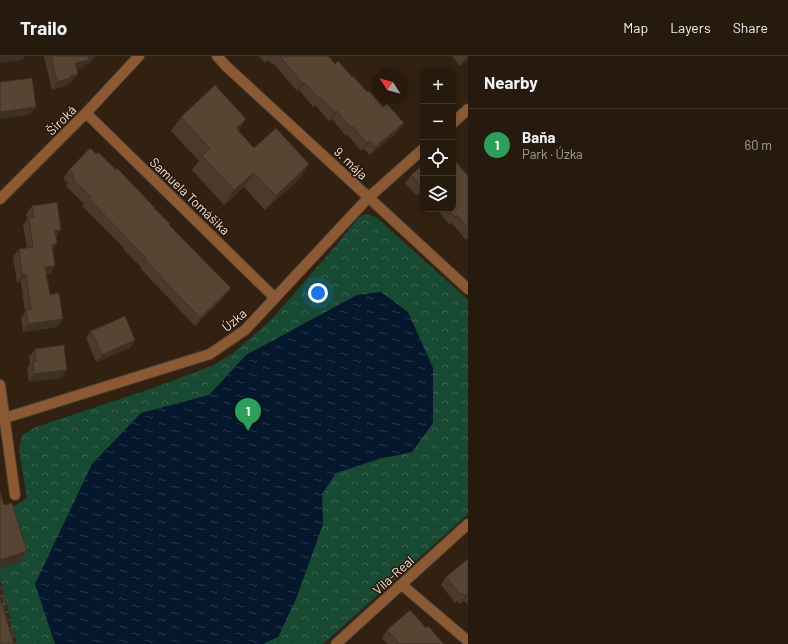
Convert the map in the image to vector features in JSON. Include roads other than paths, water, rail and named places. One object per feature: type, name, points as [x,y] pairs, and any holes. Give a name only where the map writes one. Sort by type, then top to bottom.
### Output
[{"type":"street","name":"Široká","points":[[0,199],[86,113],[139,56]]},
{"type":"street","name":"9. mája","points":[[217,56],[368,198],[468,289]]},
{"type":"street","points":[[456,120],[468,110]]},
{"type":"street","name":"Samuela Tomášika","points":[[86,113],[275,298]]},
{"type":"street","name":"Úzka","points":[[5,418],[210,354],[245,330],[368,198],[420,152]]},
{"type":"street","points":[[0,385],[15,495]]},
{"type":"street","name":"Vila-Real","points":[[336,644],[468,524]]},
{"type":"street","points":[[402,584],[468,641]]},
{"type":"water","points":[[381,292],[408,312],[433,368],[433,423],[412,452],[379,459],[336,473],[322,494],[323,524],[296,599],[278,637],[263,644],[55,644],[35,584],[92,464],[141,413],[209,395],[246,355],[357,295]]},
{"type":"place","name":"Baňa","points":[[248,431]]}]
